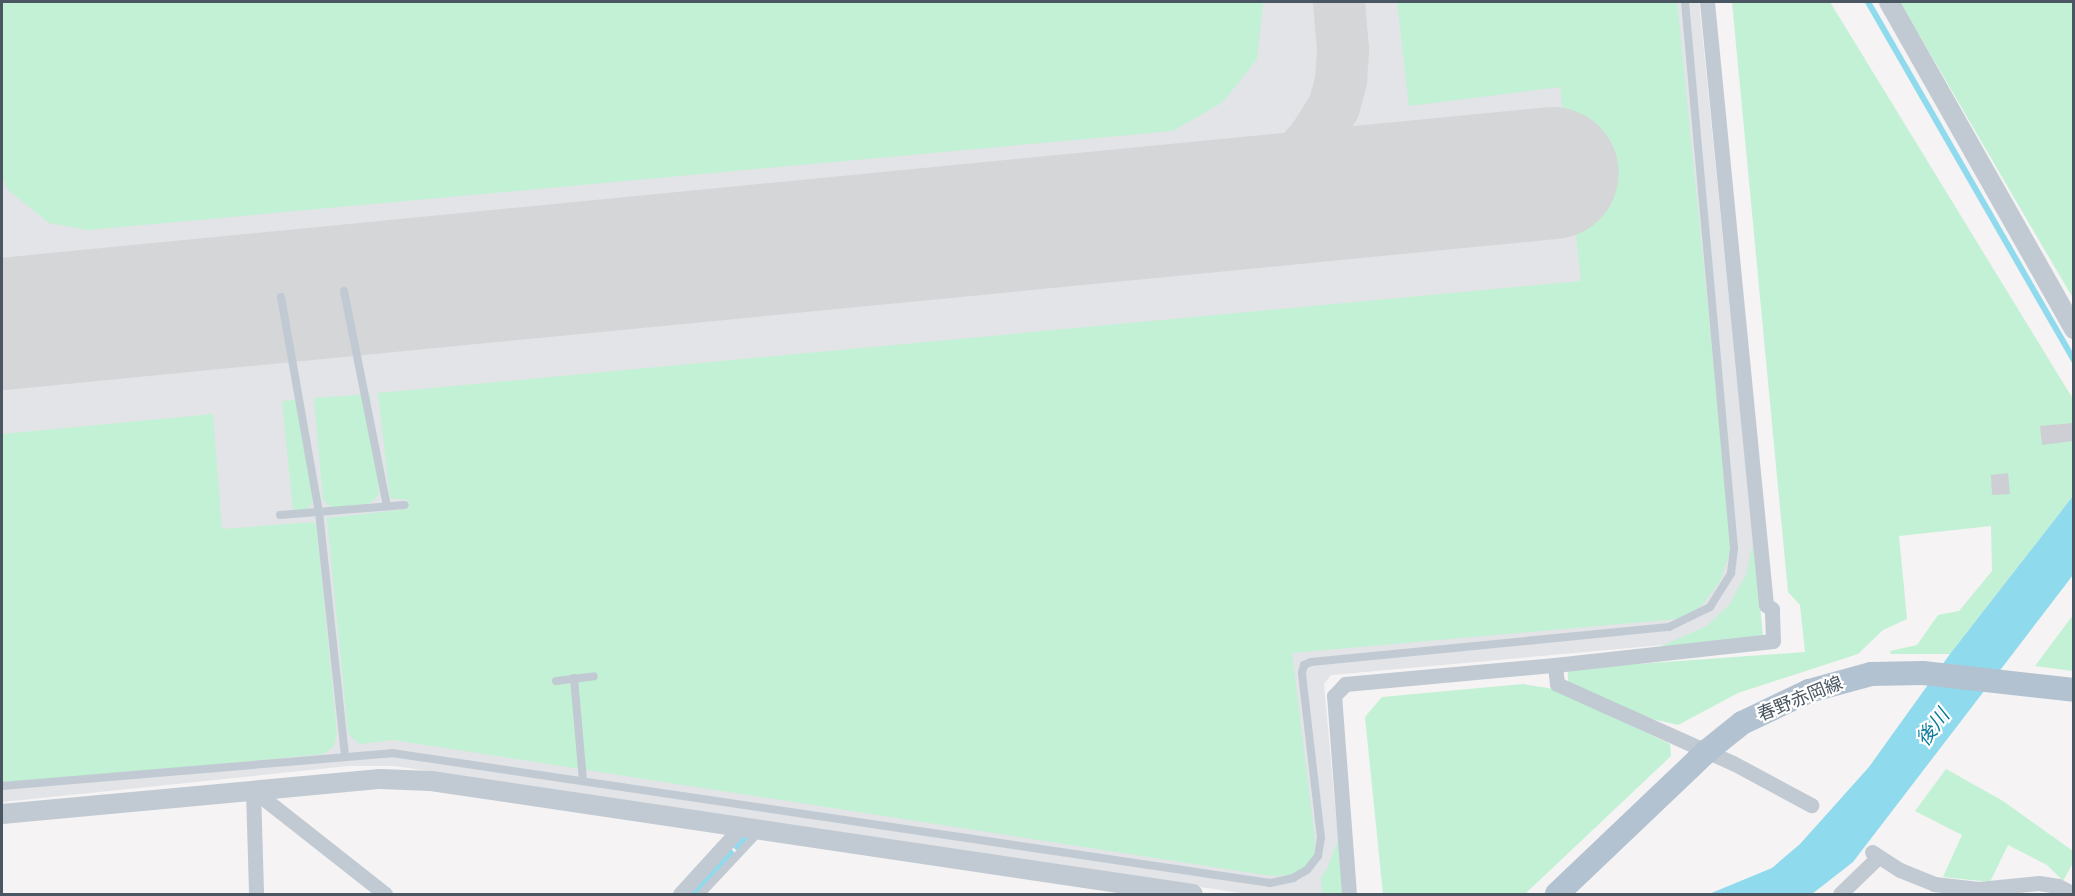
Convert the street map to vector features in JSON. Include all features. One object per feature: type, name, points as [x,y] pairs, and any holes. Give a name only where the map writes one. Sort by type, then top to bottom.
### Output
[{"type":"main road","name":"春野赤岡線","points":[[1557,894],[1707,751],[1742,723],[1809,691],[1871,674],[1923,673],[2073,690]]},
{"type":"street","points":[[1349,894],[1334,696],[1345,684],[1555,665],[1773,641],[1772,609],[1766,605],[1707,2]]},
{"type":"street","points":[[1889,2],[2073,329]]},
{"type":"street","points":[[1555,665],[1557,684],[1707,751],[1811,805]]},
{"type":"street","points":[[2,814],[380,780],[431,781],[1193,894]]},
{"type":"street","points":[[253,790],[256,894]]},
{"type":"street","points":[[253,790],[385,894]]},
{"type":"street","points":[[680,894],[733,836],[734,827]]},
{"type":"street","points":[[1840,894],[1862,876],[1875,854],[1900,870],[1934,884],[1979,889],[2039,883],[2058,886],[2073,894]]},
{"type":"lane","points":[[2,786],[345,755],[392,753],[1270,883],[1293,878],[1307,870],[1318,856],[1321,838],[1302,673],[1304,665],[1311,662],[1669,627],[1710,607],[1731,573],[1734,548],[1685,2]]},
{"type":"lane","points":[[345,291],[387,506]]},
{"type":"lane","points":[[281,297],[319,512],[345,755]]},
{"type":"lane","points":[[280,515],[405,505]]},
{"type":"lane","points":[[556,681],[594,675]]},
{"type":"lane","points":[[574,678],[583,781]]},
{"type":"lane","points":[[701,894],[760,831]]},
{"type":"shaded area","points":[[2,2],[1699,2],[1763,636],[1331,675],[1324,684],[1343,894],[1247,894],[395,766],[349,766],[2,802]]},
{"type":"green space","points":[[2,2],[1263,2],[1263,4],[1257,59],[1223,102],[1173,131],[88,230],[49,223],[8,190],[2,176]]},
{"type":"green space","points":[[1397,2],[1677,2],[1731,538],[1730,552],[1720,581],[1703,604],[1692,612],[1677,619],[1292,653],[1315,840],[1314,854],[1305,868],[1292,875],[1272,876],[393,740],[360,744],[351,737],[348,732],[327,518],[409,509],[408,500],[390,498],[378,393],[1581,281],[1560,87],[1409,106]]},
{"type":"green space","points":[[1732,2],[1830,2],[2073,399],[2073,496],[1950,654],[1891,654],[1890,651],[1917,645],[1938,615],[1959,611],[1992,571],[1991,526],[1899,536],[1907,619],[1883,630],[1858,654],[1738,693],[1678,725],[1648,718],[1568,683],[1568,669],[1805,652],[1800,605],[1788,592]]},
{"type":"green space","points":[[1900,2],[2073,2],[2073,298],[2040,242]]},
{"type":"green space","points":[[370,394],[379,494],[371,503],[332,508],[323,500],[314,398]]},
{"type":"green space","points":[[302,399],[313,502],[306,510],[293,511],[282,401]]},
{"type":"green space","points":[[213,414],[222,529],[313,522],[316,524],[337,733],[334,746],[323,754],[2,785],[2,434]]},
{"type":"green space","points":[[1753,543],[1763,636],[1659,647],[1707,626],[1729,605],[1746,575]]},
{"type":"green space","points":[[2073,615],[2073,671],[2035,666]]},
{"type":"green space","points":[[1523,684],[1554,689],[1670,744],[1671,756],[1525,894],[1383,894],[1365,717],[1382,697]]},
{"type":"green space","points":[[1946,769],[2003,801],[2073,851],[2073,863],[2063,881],[2047,865],[2008,845],[1990,882],[1943,877],[1962,835],[1915,811]]},
{"type":"green space","points":[[1338,840],[1343,894],[1322,894],[1321,877],[1326,871]]},
{"type":"water","name":"後川","points":[[2073,496],[2073,575],[1853,862],[1812,894],[1709,894],[1772,868],[1800,844],[1869,767],[1950,654]]},
{"type":"building","points":[[2072,423],[2073,441],[2042,445],[2040,426]]},
{"type":"building","points":[[2008,473],[2010,494],[1992,495],[1991,475]]},
{"type":"waterway","points":[[1868,2],[2074,360]]},
{"type":"waterway","points":[[737,847],[745,838]]},
{"type":"waterway","points":[[693,894],[731,853]]},
{"type":"taxiway","points":[[1198,208],[1224,208],[1246,197],[1293,163],[1315,137],[1334,107],[1341,80],[1343,49],[1339,2]]},
{"type":"taxiway","points":[[2,292],[49,318],[79,317]]},
{"type":"runway","points":[[2,324],[1553,173]]}]
